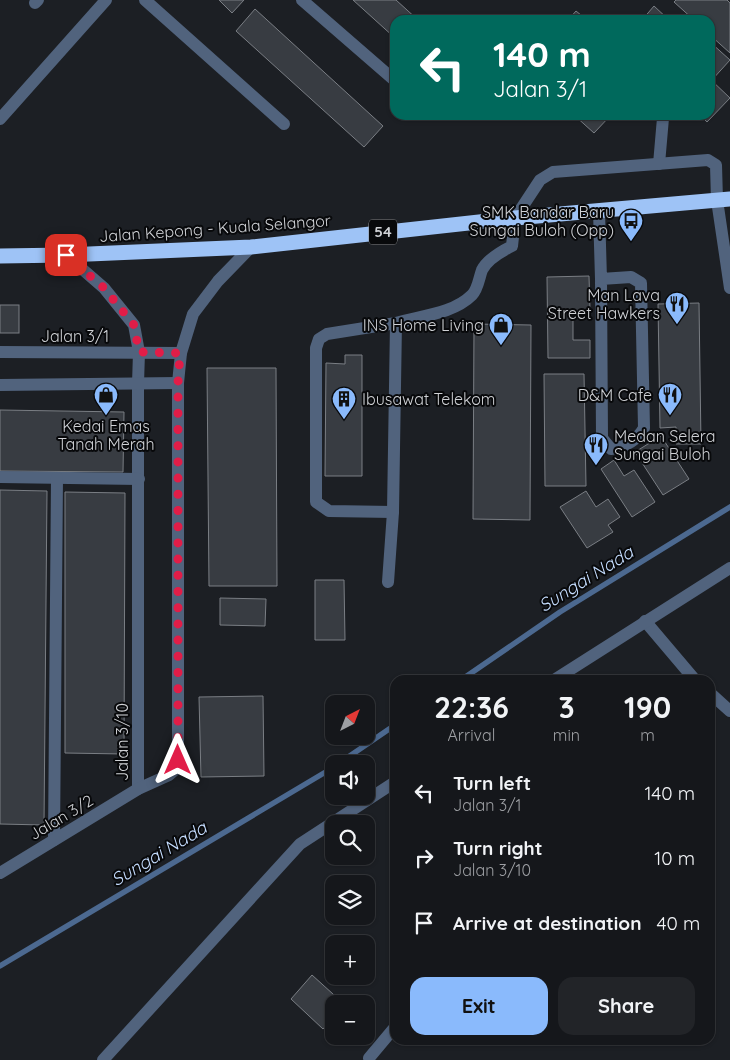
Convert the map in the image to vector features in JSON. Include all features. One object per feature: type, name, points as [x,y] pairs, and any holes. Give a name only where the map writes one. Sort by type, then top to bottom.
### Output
[{"type":"highway","name":"Jalan Kepong - Kuala Selangor","points":[[0,256],[251,247],[515,218],[724,200]]},
{"type":"street","points":[[0,119],[106,0]]},
{"type":"street","points":[[145,0],[284,124]]},
{"type":"street","points":[[302,0],[390,76]]},
{"type":"street","points":[[659,164],[662,120]]},
{"type":"street","points":[[393,512],[329,510],[316,502],[316,348],[319,339],[327,334],[396,323],[450,309],[463,302],[474,294],[483,268],[501,251],[512,246],[515,218],[540,180],[553,172],[708,160],[716,165],[724,200],[730,288]]},
{"type":"street","points":[[599,211],[602,438],[611,449],[619,448],[638,438],[644,428],[641,283],[631,277],[601,279]]},
{"type":"street","name":"Jalan 3/10","points":[[66,255],[104,288],[134,325],[139,352],[138,788],[169,775],[176,769],[178,760],[178,383],[180,353],[193,314],[218,281],[251,247]]},
{"type":"street","points":[[388,582],[393,512],[396,323]]},
{"type":"street","name":"Jalan 3/1","points":[[0,352],[180,353]]},
{"type":"street","points":[[0,385],[178,383]]},
{"type":"street","points":[[0,478],[138,479]]},
{"type":"street","points":[[54,840],[57,478]]},
{"type":"street","points":[[562,675],[730,568]]},
{"type":"street","points":[[645,621],[690,675]]},
{"type":"street","points":[[715,698],[730,711]]},
{"type":"street","points":[[103,1060],[300,844],[390,785]]},
{"type":"street","name":"Jalan 3/2","points":[[0,873],[138,788]]},
{"type":"street","points":[[369,1058],[390,1033]]},
{"type":"building","points":[[219,0],[244,0],[232,13]]},
{"type":"building","points":[[353,0],[396,0],[412,15],[390,15],[390,33]]},
{"type":"building","points":[[676,0],[727,0],[730,3],[730,53],[715,40],[715,15],[688,15],[674,2]]},
{"type":"building","points":[[654,6],[664,15],[646,15]]},
{"type":"building","points":[[255,9],[383,126],[364,147],[236,31]]},
{"type":"building","points":[[576,11],[581,15],[572,15]]},
{"type":"building","points":[[715,46],[730,60],[715,77]]},
{"type":"building","points":[[715,84],[730,98],[715,114]]},
{"type":"building","points":[[580,120],[606,120],[594,133]]},
{"type":"building","points":[[589,276],[590,310],[573,311],[573,340],[590,340],[590,358],[548,358],[547,277]]},
{"type":"building","points":[[699,303],[701,444],[676,444],[676,427],[660,428],[658,304]]},
{"type":"building","points":[[0,305],[19,305],[19,333],[0,333]]},
{"type":"building","points":[[474,324],[531,325],[530,520],[473,519]]},
{"type":"building","name":"Ibusawat Telekom","points":[[345,355],[362,355],[362,476],[325,476],[326,363],[345,364]]},
{"type":"building","points":[[207,368],[276,368],[277,586],[209,586]]},
{"type":"building","points":[[544,374],[584,374],[586,486],[545,486]]},
{"type":"building","points":[[0,410],[124,412],[123,472],[0,471]]},
{"type":"building","points":[[661,436],[689,479],[663,495],[635,452]]},
{"type":"building","points":[[614,460],[624,476],[634,470],[655,502],[632,517],[601,469]]},
{"type":"building","points":[[0,490],[47,491],[44,825],[0,824]]},
{"type":"building","points":[[586,491],[596,507],[608,499],[620,517],[608,525],[613,532],[587,548],[560,507]]},
{"type":"building","points":[[65,492],[125,493],[124,754],[65,753]]},
{"type":"building","points":[[315,580],[344,580],[345,640],[315,640]]},
{"type":"building","points":[[220,598],[266,599],[265,626],[220,625]]},
{"type":"building","points":[[263,696],[264,776],[201,777],[199,697]]},
{"type":"building","points":[[312,975],[334,995],[325,995],[325,1027],[323,1029],[291,999]]},
{"type":"waterway","name":"Sungai Nada","points":[[468,675],[560,612],[730,507]]},
{"type":"waterway","name":"Sungai Nada","points":[[351,755],[390,728]]},
{"type":"waterway","name":"Sungai Nada","points":[[0,966],[325,772]]},
{"type":"place","name":"SMK Bandar Baru Sungai Buloh (Opp)","points":[[631,242]]},
{"type":"place","name":"Man Lava Street Hawkers","points":[[677,325]]},
{"type":"place","name":"INS Home Living","points":[[501,346]]},
{"type":"place","name":"Kedai Emas Tanah Merah","points":[[106,416]]},
{"type":"place","name":"D&M Cafe","points":[[670,416]]},
{"type":"place","name":"Ibusawat Telekom","points":[[344,420]]},
{"type":"place","name":"Medan Selera Sungai Buloh","points":[[596,466]]},
{"type":"route","points":[[66,255],[104,288],[134,325],[139,352],[180,353],[178,383],[178,760]]}]
